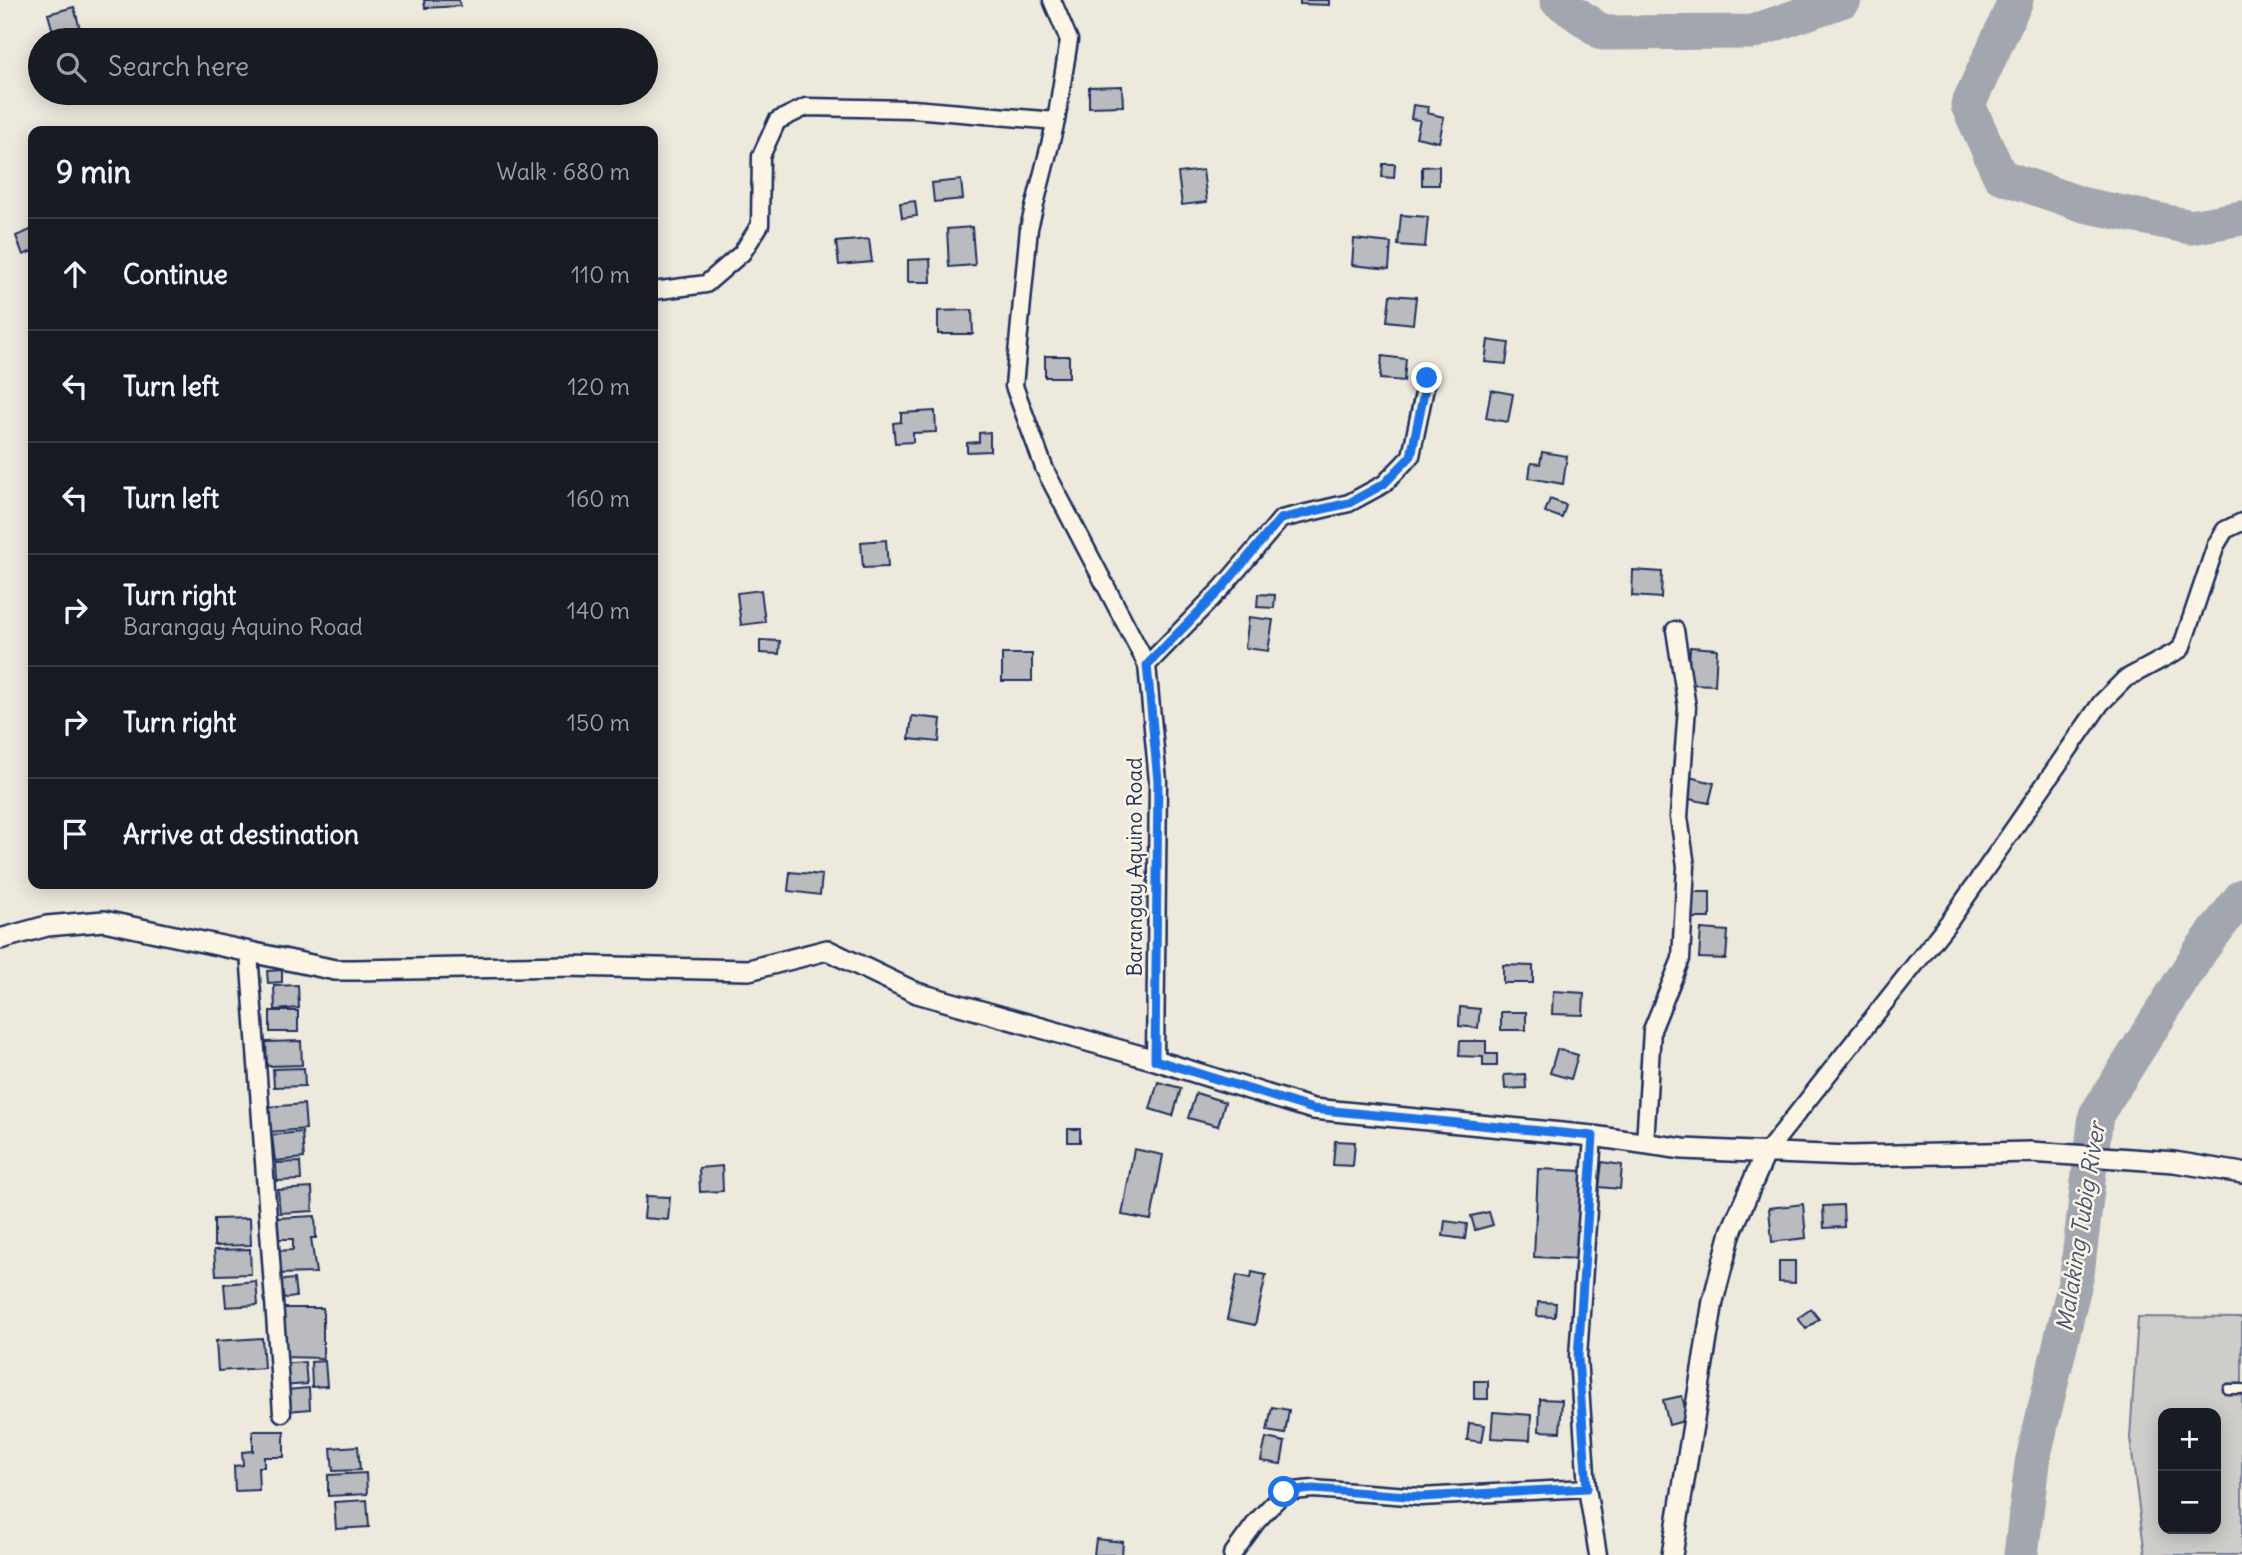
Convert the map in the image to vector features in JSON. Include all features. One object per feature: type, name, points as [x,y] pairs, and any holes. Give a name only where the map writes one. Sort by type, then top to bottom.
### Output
[{"type":"street","name":"Barangay Aquino Road","points":[[1052,0],[1069,40],[1056,121],[1030,228],[1014,386],[1045,470],[1147,665],[1158,781],[1155,1060]]},
{"type":"street","points":[[658,290],[706,284],[742,253],[760,225],[761,156],[777,121],[806,107],[913,109],[1056,121]]},
{"type":"street","points":[[1147,665],[1222,588],[1280,519],[1349,503],[1384,484],[1411,456],[1427,378]]},
{"type":"street","points":[[1672,1555],[1713,1301],[1731,1232],[1765,1154],[1951,919],[2101,703],[2125,680],[2181,649],[2216,545],[2225,530],[2242,522]]},
{"type":"street","points":[[1645,1143],[1652,1030],[1681,959],[1686,866],[1679,817],[1687,706],[1675,630]]},
{"type":"street","points":[[0,939],[47,926],[104,921],[335,970],[566,966],[748,970],[827,950],[917,993],[1155,1060],[1313,1109],[1765,1154],[1850,1156],[2031,1152],[2174,1162],[2242,1173]]},
{"type":"street","points":[[249,952],[282,1413]]},
{"type":"street","points":[[1593,1136],[1578,1357],[1587,1488],[1598,1555]]},
{"type":"street","points":[[1232,1555],[1257,1521],[1284,1492],[1313,1489],[1421,1497],[1587,1488]]},
{"type":"lane","points":[[2228,1389],[2242,1389]]},
{"type":"shaded area","points":[[2138,1317],[2242,1318],[2242,1555],[2145,1555],[2130,1438]]},
{"type":"building","points":[[424,0],[459,0],[460,6],[425,8]]},
{"type":"building","points":[[1300,0],[1329,0],[1329,5],[1300,4]]},
{"type":"building","points":[[74,7],[80,28],[52,28],[48,14]]},
{"type":"building","points":[[1122,86],[1123,106],[1089,107],[1089,87]]},
{"type":"building","points":[[1413,105],[1428,107],[1427,113],[1444,117],[1439,142],[1416,137],[1420,120],[1411,119]]},
{"type":"building","points":[[1383,164],[1395,164],[1394,178],[1382,177]]},
{"type":"building","points":[[1439,166],[1439,185],[1422,185],[1422,167]]},
{"type":"building","points":[[1203,170],[1207,202],[1182,205],[1178,173]]},
{"type":"building","points":[[961,180],[963,199],[934,202],[932,183]]},
{"type":"building","points":[[915,201],[917,216],[902,218],[900,203]]},
{"type":"building","points":[[1401,215],[1428,217],[1425,247],[1398,245]]},
{"type":"building","points":[[972,227],[975,265],[949,267],[947,229]]},
{"type":"building","points":[[28,231],[28,253],[23,255],[16,236]]},
{"type":"building","points":[[869,239],[872,262],[839,265],[836,242]]},
{"type":"building","points":[[1354,239],[1391,243],[1389,269],[1352,265]]},
{"type":"building","points":[[930,259],[931,282],[908,282],[908,260]]},
{"type":"building","points":[[1390,295],[1416,297],[1413,324],[1387,321]]},
{"type":"building","points":[[972,310],[973,334],[938,334],[938,311]]},
{"type":"building","points":[[1488,340],[1509,343],[1506,364],[1485,362]]},
{"type":"building","points":[[1045,356],[1069,356],[1069,377],[1045,377]]},
{"type":"building","points":[[1382,356],[1406,359],[1404,381],[1380,379]]},
{"type":"building","points":[[1491,390],[1513,394],[1508,422],[1486,418]]},
{"type":"building","points":[[935,411],[936,432],[913,433],[913,442],[895,443],[893,423],[901,422],[901,413]]},
{"type":"building","points":[[990,432],[990,451],[967,452],[967,443],[979,442],[979,433]]},
{"type":"building","points":[[1542,452],[1567,456],[1563,484],[1529,478],[1531,463],[1540,464]]},
{"type":"building","points":[[1550,499],[1566,505],[1562,518],[1545,512]]},
{"type":"building","points":[[886,540],[888,567],[863,568],[861,542]]},
{"type":"building","points":[[1633,570],[1662,572],[1661,598],[1632,596]]},
{"type":"building","points":[[761,590],[765,622],[741,625],[737,593]]},
{"type":"building","points":[[1258,594],[1275,595],[1274,608],[1257,607]]},
{"type":"building","points":[[1249,617],[1273,620],[1268,651],[1245,648]]},
{"type":"building","points":[[760,640],[780,641],[779,654],[760,653]]},
{"type":"building","points":[[1690,647],[1717,649],[1715,685],[1688,684]]},
{"type":"building","points":[[1002,654],[1032,654],[1032,681],[1002,681]]},
{"type":"building","points":[[912,716],[941,719],[939,742],[909,739]]},
{"type":"building","points":[[1689,777],[1714,783],[1709,803],[1684,798]]},
{"type":"building","points":[[790,872],[822,875],[820,895],[788,891]]},
{"type":"building","points":[[1691,892],[1710,892],[1710,918],[1691,918]]},
{"type":"building","points":[[1701,929],[1728,931],[1726,959],[1699,958]]},
{"type":"building","points":[[1503,965],[1533,966],[1533,983],[1503,983]]},
{"type":"building","points":[[282,970],[282,982],[268,983],[267,971]]},
{"type":"building","points":[[298,985],[299,1008],[275,1010],[274,986]]},
{"type":"building","points":[[1553,991],[1584,993],[1583,1015],[1552,1014]]},
{"type":"building","points":[[1460,1007],[1480,1009],[1478,1028],[1459,1026]]},
{"type":"building","points":[[270,1011],[298,1011],[298,1032],[270,1032]]},
{"type":"building","points":[[1501,1012],[1526,1012],[1526,1030],[1501,1030]]},
{"type":"building","points":[[301,1041],[302,1065],[267,1066],[266,1042]]},
{"type":"building","points":[[1460,1041],[1486,1041],[1486,1054],[1497,1054],[1497,1066],[1483,1066],[1483,1057],[1459,1056]]},
{"type":"building","points":[[1557,1049],[1578,1055],[1571,1079],[1550,1073]]},
{"type":"building","points":[[304,1068],[305,1086],[274,1087],[273,1069]]},
{"type":"building","points":[[1525,1074],[1526,1088],[1505,1089],[1504,1075]]},
{"type":"building","points":[[1158,1082],[1181,1088],[1173,1116],[1150,1109]]},
{"type":"building","points":[[1196,1093],[1225,1102],[1218,1126],[1188,1118]]},
{"type":"building","points":[[304,1104],[306,1129],[269,1132],[267,1107]]},
{"type":"building","points":[[1068,1129],[1080,1129],[1080,1142],[1068,1142]]},
{"type":"building","points":[[302,1132],[304,1158],[275,1161],[272,1135]]},
{"type":"building","points":[[1335,1141],[1355,1142],[1353,1166],[1333,1165]]},
{"type":"building","points":[[1134,1149],[1163,1155],[1151,1220],[1122,1215]]},
{"type":"building","points":[[300,1162],[301,1180],[277,1181],[276,1163]]},
{"type":"building","points":[[1602,1162],[1622,1165],[1620,1189],[1599,1187]]},
{"type":"building","points":[[722,1166],[723,1191],[700,1192],[699,1168]]},
{"type":"building","points":[[1538,1169],[1584,1171],[1580,1259],[1534,1257]]},
{"type":"building","points":[[312,1188],[313,1211],[280,1213],[278,1190]]},
{"type":"building","points":[[646,1196],[670,1197],[668,1220],[644,1218]]},
{"type":"building","points":[[1803,1204],[1806,1238],[1772,1242],[1769,1208]]},
{"type":"building","points":[[1843,1205],[1844,1227],[1824,1228],[1823,1206]]},
{"type":"building","points":[[1489,1212],[1493,1225],[1475,1230],[1471,1216]]},
{"type":"building","points":[[315,1216],[316,1238],[311,1238],[316,1273],[274,1274],[274,1251],[293,1250],[293,1239],[279,1239],[277,1218]]},
{"type":"building","points":[[250,1218],[251,1245],[214,1246],[214,1219]]},
{"type":"building","points":[[1445,1221],[1467,1224],[1465,1239],[1443,1236]]},
{"type":"building","points":[[250,1249],[251,1274],[216,1275],[214,1250]]},
{"type":"building","points":[[1779,1261],[1795,1261],[1795,1283],[1779,1282]]},
{"type":"building","points":[[1252,1272],[1266,1275],[1255,1325],[1227,1319],[1237,1275],[1251,1278]]},
{"type":"building","points":[[294,1279],[296,1297],[274,1300],[273,1281]]},
{"type":"building","points":[[256,1281],[258,1305],[226,1307],[224,1284]]},
{"type":"building","points":[[1538,1302],[1556,1303],[1555,1317],[1537,1316]]},
{"type":"building","points":[[281,1308],[323,1308],[323,1358],[282,1357]]},
{"type":"building","points":[[1811,1309],[1819,1319],[1806,1329],[1798,1318]]},
{"type":"building","points":[[262,1338],[264,1368],[218,1371],[216,1341]]},
{"type":"building","points":[[325,1361],[327,1386],[312,1387],[311,1362]]},
{"type":"building","points":[[305,1362],[307,1384],[282,1386],[280,1364]]},
{"type":"building","points":[[1474,1381],[1488,1381],[1488,1399],[1474,1399]]},
{"type":"building","points":[[309,1388],[310,1409],[288,1411],[286,1390]]},
{"type":"building","points":[[1682,1396],[1688,1420],[1669,1425],[1663,1400]]},
{"type":"building","points":[[1540,1399],[1562,1400],[1560,1432],[1539,1431]]},
{"type":"building","points":[[1272,1407],[1289,1410],[1285,1434],[1267,1431]]},
{"type":"building","points":[[1493,1412],[1531,1415],[1530,1440],[1491,1438]]},
{"type":"building","points":[[1469,1423],[1485,1425],[1482,1442],[1467,1440]]},
{"type":"building","points":[[253,1431],[284,1431],[284,1457],[264,1457],[264,1467],[258,1467],[259,1490],[235,1491],[234,1466],[243,1465],[242,1452],[253,1451]]},
{"type":"building","points":[[1266,1438],[1285,1442],[1281,1464],[1261,1461]]},
{"type":"building","points":[[358,1446],[360,1470],[333,1471],[331,1448]]},
{"type":"building","points":[[366,1473],[367,1494],[328,1496],[328,1475]]},
{"type":"building","points":[[367,1500],[369,1527],[336,1529],[334,1502]]},
{"type":"building","points":[[1096,1539],[1123,1542],[1122,1555],[1094,1555]]},
{"type":"waterway","points":[[1557,0],[1603,33],[1752,32],[1844,0]]},
{"type":"waterway","points":[[2016,0],[1968,105],[2000,176],[2084,205],[2191,227],[2242,218]]},
{"type":"waterway","name":"Malaking Tubig River","points":[[2021,1555],[2032,1463],[2077,1274],[2096,1115],[2201,950],[2242,896]]},
{"type":"route","points":[[1284,1492],[1313,1489],[1421,1497],[1587,1488],[1578,1357],[1593,1136],[1313,1109],[1155,1060],[1158,781],[1147,665],[1222,588],[1280,519],[1349,503],[1384,484],[1411,456],[1427,378]]}]
